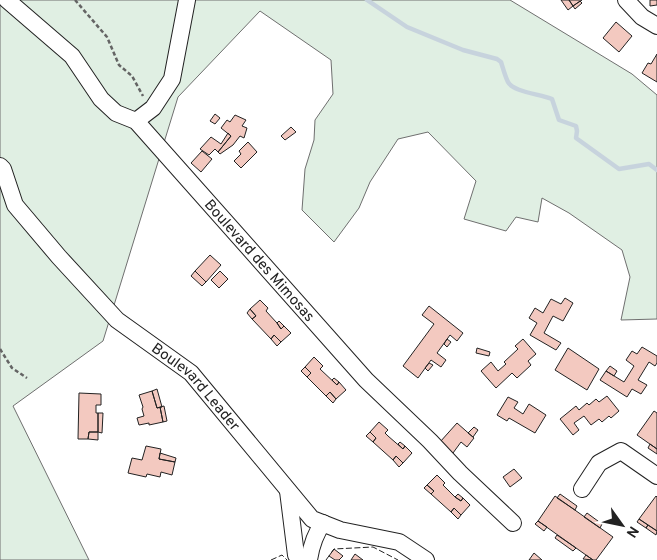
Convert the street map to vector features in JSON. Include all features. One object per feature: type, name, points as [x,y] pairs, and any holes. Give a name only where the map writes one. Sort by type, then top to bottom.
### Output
[{"type":"street","name":"Boulevard des Mimosas","points":[[7,0],[72,56],[101,99],[116,114],[136,121],[366,380],[513,523]]},
{"type":"street","points":[[136,121],[153,108],[172,79],[187,0]]},
{"type":"street","points":[[626,0],[642,17],[657,26]]},
{"type":"street","name":"Boulevard Leader","points":[[0,166],[3,169],[15,205],[59,256],[117,320],[191,373],[312,519],[340,530],[399,542],[426,560]]},
{"type":"street","points":[[582,489],[599,463],[621,451],[657,476]]},
{"type":"street","points":[[288,490],[296,555],[303,560]]},
{"type":"street","points":[[309,560],[318,531],[323,524]]},
{"type":"path","points":[[75,0],[107,37],[119,65],[132,76],[147,103],[153,108]]},
{"type":"path","points":[[0,349],[12,368],[27,378]]},
{"type":"green space","points":[[0,0],[510,0],[632,74],[657,95],[657,319],[621,320],[630,277],[622,250],[569,213],[542,198],[538,222],[516,217],[506,231],[464,219],[476,181],[428,132],[398,139],[370,182],[359,208],[334,242],[302,210],[305,169],[314,140],[315,120],[333,94],[331,60],[260,11],[178,97],[103,341],[13,406],[89,560],[0,560]]},
{"type":"building","points":[[561,0],[569,0],[573,6],[568,10]]},
{"type":"building","points":[[569,0],[582,0],[573,6]]},
{"type":"building","points":[[650,0],[657,0],[657,5],[650,6]]},
{"type":"building","points":[[580,1],[582,3],[575,9],[573,6]]},
{"type":"building","points":[[616,22],[632,36],[619,52],[603,38]]},
{"type":"building","points":[[657,54],[657,82],[642,73]]},
{"type":"building","points":[[215,114],[220,118],[215,124],[210,121]]},
{"type":"building","points":[[235,115],[246,120],[242,126],[247,128],[244,138],[240,136],[233,145],[220,154],[218,152],[231,136],[221,128],[227,120],[230,122]]},
{"type":"building","points":[[291,127],[296,132],[285,140],[281,136]]},
{"type":"building","points":[[228,133],[231,136],[218,152],[215,149],[209,155],[200,149],[211,137],[221,144]]},
{"type":"building","points":[[248,142],[257,152],[241,168],[234,161],[241,154],[239,151]]},
{"type":"building","points":[[202,151],[212,159],[201,172],[191,163]]},
{"type":"building","points":[[210,255],[221,265],[206,282],[195,271]]},
{"type":"building","points":[[195,271],[206,282],[202,286],[191,276]]},
{"type":"building","points":[[220,271],[228,279],[219,288],[211,280]]},
{"type":"building","points":[[565,298],[573,303],[563,321],[553,316],[544,333],[561,343],[556,350],[530,335],[537,323],[529,318],[535,308],[543,313],[551,299],[561,304]]},
{"type":"building","points":[[260,300],[268,308],[266,311],[281,329],[284,326],[291,333],[281,342],[274,335],[271,339],[252,319],[256,316],[250,309]]},
{"type":"building","points":[[429,306],[463,333],[457,341],[450,335],[437,353],[446,360],[441,367],[431,360],[418,378],[403,366],[434,324],[422,315]]},
{"type":"building","points":[[250,309],[256,316],[252,319],[247,313]]},
{"type":"building","points":[[279,321],[284,326],[281,329],[277,323]]},
{"type":"building","points":[[274,335],[281,342],[277,346],[271,339]]},
{"type":"building","points":[[447,339],[451,342],[447,347],[444,344]]},
{"type":"building","points":[[523,339],[536,354],[528,361],[531,365],[517,378],[512,373],[496,388],[481,371],[491,362],[498,371],[506,364],[504,362],[518,349],[515,346]]},
{"type":"building","points":[[642,347],[657,356],[657,363],[655,366],[649,362],[638,380],[647,385],[641,394],[632,389],[627,397],[600,380],[606,371],[624,382],[634,366],[626,360],[632,351],[637,354]]},
{"type":"building","points":[[477,348],[490,352],[489,356],[476,353]]},
{"type":"building","points":[[568,348],[599,369],[587,390],[555,370]]},
{"type":"building","points":[[314,357],[323,366],[320,369],[337,385],[339,382],[346,390],[336,399],[330,392],[326,396],[307,377],[311,373],[305,367]]},
{"type":"building","points":[[429,363],[433,365],[428,371],[425,368]]},
{"type":"building","points":[[610,366],[617,371],[614,376],[606,371]]},
{"type":"building","points":[[305,367],[311,373],[307,377],[301,371]]},
{"type":"building","points":[[334,378],[339,382],[337,385],[332,380]]},
{"type":"building","points":[[157,389],[162,407],[157,408],[152,391]]},
{"type":"building","points":[[152,391],[157,408],[160,407],[163,422],[139,425],[137,418],[144,416],[139,395]]},
{"type":"building","points":[[330,392],[336,399],[333,403],[326,396]]},
{"type":"building","points":[[79,393],[101,394],[101,405],[96,405],[98,432],[89,432],[88,439],[78,439]]},
{"type":"building","points":[[607,396],[619,411],[611,418],[609,416],[602,422],[599,419],[591,425],[584,416],[574,423],[579,430],[573,435],[560,419],[576,406],[579,410],[587,403],[589,405],[596,399],[599,402]]},
{"type":"building","points":[[508,397],[518,402],[514,408],[523,414],[529,404],[546,415],[535,433],[509,418],[507,421],[497,415]]},
{"type":"building","points":[[164,406],[167,421],[163,422],[160,407]]},
{"type":"building","points":[[654,411],[657,413],[657,449],[637,435]]},
{"type":"building","points":[[98,413],[103,413],[102,433],[98,432]]},
{"type":"building","points":[[379,422],[388,430],[385,433],[388,436],[403,449],[405,446],[412,453],[403,463],[396,456],[393,460],[373,442],[376,438],[370,432]]},
{"type":"building","points":[[457,423],[474,438],[467,447],[461,442],[453,453],[440,442]]},
{"type":"building","points":[[474,427],[478,430],[473,437],[468,433]]},
{"type":"building","points":[[89,432],[98,432],[98,440],[88,439]]},
{"type":"building","points":[[370,432],[376,438],[373,442],[366,436]]},
{"type":"building","points":[[400,442],[405,446],[403,449],[398,444]]},
{"type":"building","points":[[650,444],[657,449],[657,454],[648,448]]},
{"type":"building","points":[[146,446],[161,449],[159,459],[175,462],[172,475],[161,472],[160,477],[147,474],[146,477],[128,473],[132,458],[142,460]]},
{"type":"building","points":[[160,453],[176,458],[175,462],[159,459]]},
{"type":"building","points":[[396,456],[403,463],[399,467],[393,460]]},
{"type":"building","points":[[514,469],[522,478],[510,487],[503,477]]},
{"type":"building","points":[[437,475],[445,483],[443,485],[455,497],[461,501],[463,498],[470,505],[461,515],[454,508],[451,512],[431,494],[434,491],[427,485]]},
{"type":"building","points":[[427,485],[434,491],[431,494],[424,488]]},
{"type":"building","points":[[458,494],[463,498],[461,501],[455,497]]},
{"type":"building","points":[[560,494],[577,506],[575,510],[557,498]]},
{"type":"building","points":[[555,496],[613,537],[596,560],[593,560],[538,521]]},
{"type":"building","points":[[657,497],[657,531],[639,519]]},
{"type":"building","points":[[454,508],[461,515],[458,519],[451,512]]},
{"type":"building","points":[[587,513],[602,524],[600,528],[584,517]]},
{"type":"building","points":[[639,519],[648,525],[646,528],[637,522]]},
{"type":"building","points":[[538,521],[547,527],[544,531],[535,524]]},
{"type":"building","points":[[648,525],[657,531],[656,535],[646,528]]},
{"type":"building","points":[[557,535],[576,548],[573,551],[555,538]]},
{"type":"building","points":[[334,549],[343,556],[339,560],[329,556]]},
{"type":"building","points":[[534,553],[542,560],[529,560]]},
{"type":"building","points":[[355,554],[363,560],[351,560]]},
{"type":"building","points":[[586,555],[593,560],[583,559]]},
{"type":"waterway","points":[[367,0],[407,27],[463,50],[497,59],[501,62],[507,80],[511,85],[515,88],[552,99],[559,120],[576,126],[576,138],[619,169],[649,164],[657,170]]},
{"type":"fence","points":[[326,560],[334,549],[373,547],[398,560]]},
{"type":"fence","points":[[271,560],[282,555],[287,560]]}]
